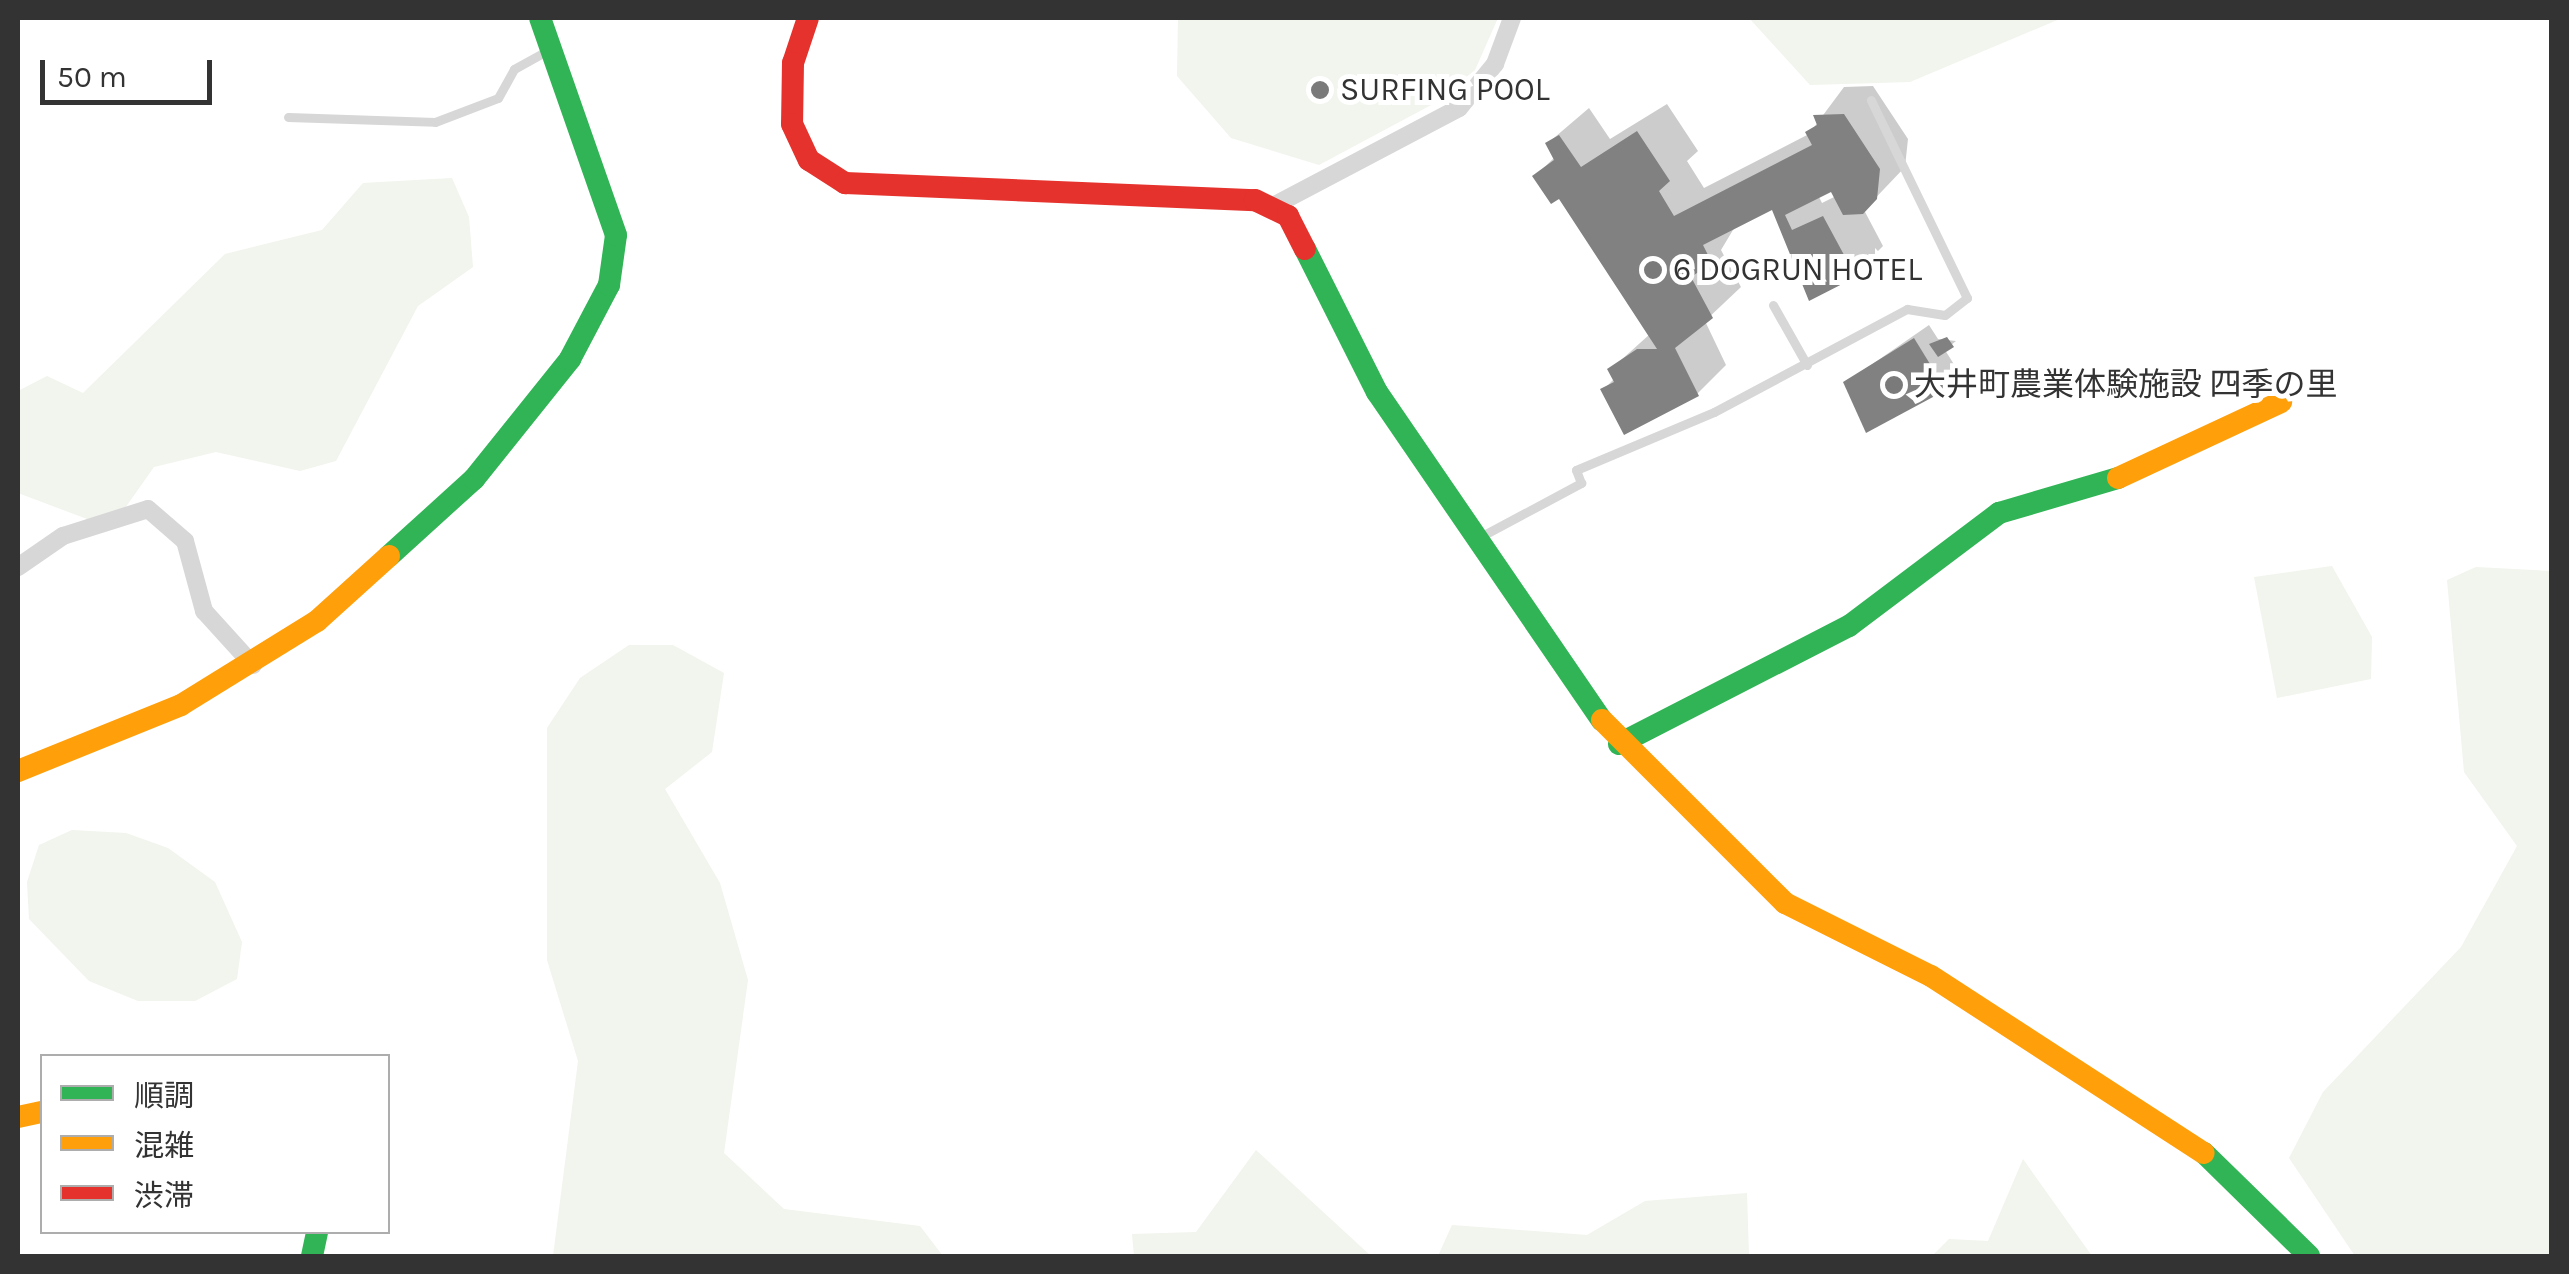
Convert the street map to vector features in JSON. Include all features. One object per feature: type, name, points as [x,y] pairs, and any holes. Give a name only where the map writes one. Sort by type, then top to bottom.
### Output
[{"type":"street","points":[[18,771],[63,760],[253,666],[317,621],[474,478],[600,306],[616,235],[540,18]]},
{"type":"street","points":[[808,18],[793,64],[792,124],[809,160],[845,183],[1275,205],[1459,108],[1496,64],[1512,18]]},
{"type":"street","points":[[1275,205],[1320,270],[1377,392],[1619,744],[1774,895],[1932,976],[2204,1153],[2310,1256]]},
{"type":"street","points":[[1619,744],[1850,626],[1999,513],[2142,471],[2281,402]]},
{"type":"street","points":[[18,567],[63,536],[148,510],[186,542],[204,611],[253,666]]},
{"type":"lane","points":[[288,117],[434,122],[498,98],[514,69],[550,49]]},
{"type":"lane","points":[[1478,538],[1581,483],[1576,470],[1807,365],[1907,309],[1945,314],[1967,298],[1871,100]]},
{"type":"lane","points":[[1773,305],[1807,365]]},
{"type":"shaded area","name":"SURFING POOL","points":[[1178,18],[1498,18],[1475,70],[1433,104],[1319,165],[1231,138],[1177,76]]},
{"type":"shaded area","points":[[1749,18],[2062,18],[1910,82],[1810,85]]},
{"type":"shaded area","points":[[452,178],[469,217],[473,267],[418,306],[336,461],[300,471],[216,452],[154,467],[111,528],[18,493],[18,391],[47,376],[83,393],[225,254],[322,230],[363,183]]},
{"type":"shaded area","points":[[2332,566],[2372,637],[2371,679],[2277,698],[2254,577]]},
{"type":"shaded area","points":[[2476,567],[2551,571],[2551,1256],[2355,1256],[2289,1158],[2323,1092],[2461,947],[2517,846],[2464,772],[2447,580]]},
{"type":"shaded area","points":[[629,645],[673,645],[724,673],[712,752],[665,789],[720,883],[748,980],[724,1153],[784,1209],[920,1226],[943,1256],[553,1256],[578,1061],[547,960],[547,728],[580,678]]},
{"type":"shaded area","points":[[72,830],[126,833],[168,848],[215,882],[242,942],[237,979],[195,1001],[138,1001],[89,981],[29,919],[27,882],[39,845]]},
{"type":"shaded area","points":[[1256,1150],[1371,1256],[1134,1256],[1132,1234],[1196,1232]]},
{"type":"shaded area","points":[[2023,1159],[2092,1256],[1932,1256],[1949,1239],[1988,1241]]},
{"type":"shaded area","points":[[1747,1193],[1749,1256],[1438,1256],[1452,1225],[1587,1235],[1645,1201]]},
{"type":"building","name":"6 DOGRUN HOTEL","points":[[1844,114],[1880,169],[1877,199],[1863,214],[1843,215],[1831,192],[1785,215],[1792,230],[1823,216],[1856,277],[1809,301],[1772,210],[1703,245],[1712,263],[1691,277],[1713,318],[1675,348],[1699,396],[1624,435],[1600,389],[1614,382],[1607,369],[1637,349],[1657,349],[1559,199],[1551,204],[1532,176],[1554,160],[1545,143],[1559,135],[1581,167],[1637,131],[1670,181],[1659,191],[1674,216],[1812,145],[1805,132],[1817,125],[1813,115]]},
{"type":"building","points":[[1947,337],[1954,347],[1938,357],[1929,344]]},
{"type":"building","name":"大井町農業体験施設 四季の里","points":[[1914,338],[1946,390],[1866,433],[1843,382]]},
{"type":"traffic: fast","points":[[389,556],[474,479],[570,359],[609,285],[616,235],[540,18]]},
{"type":"traffic: fast","points":[[1305,249],[1377,392],[1602,720]]},
{"type":"traffic: fast","points":[[1619,744],[1849,626],[1999,513],[2118,478]]},
{"type":"traffic: fast","points":[[2204,1153],[2309,1256]]},
{"type":"traffic: fast","points":[[312,1256],[317,1234]]},
{"type":"traffic: slow","points":[[2118,478],[2281,402]]},
{"type":"traffic: slow","points":[[18,771],[181,705],[317,621],[389,556]]},
{"type":"traffic: slow","points":[[1602,720],[1785,903],[1931,976],[2204,1153]]},
{"type":"traffic: slow","points":[[18,1117],[40,1112]]},
{"type":"traffic: jam","points":[[808,18],[793,63],[792,124],[809,160],[845,183],[1255,200],[1288,216],[1305,249]]},
{"type":"place","name":"SURFING POOL","points":[[1320,90]]},
{"type":"place","name":"6 DOGRUN HOTEL","points":[[1653,270]]},
{"type":"place","name":"大井町農業体験施設 四季の里","points":[[1894,385]]}]
